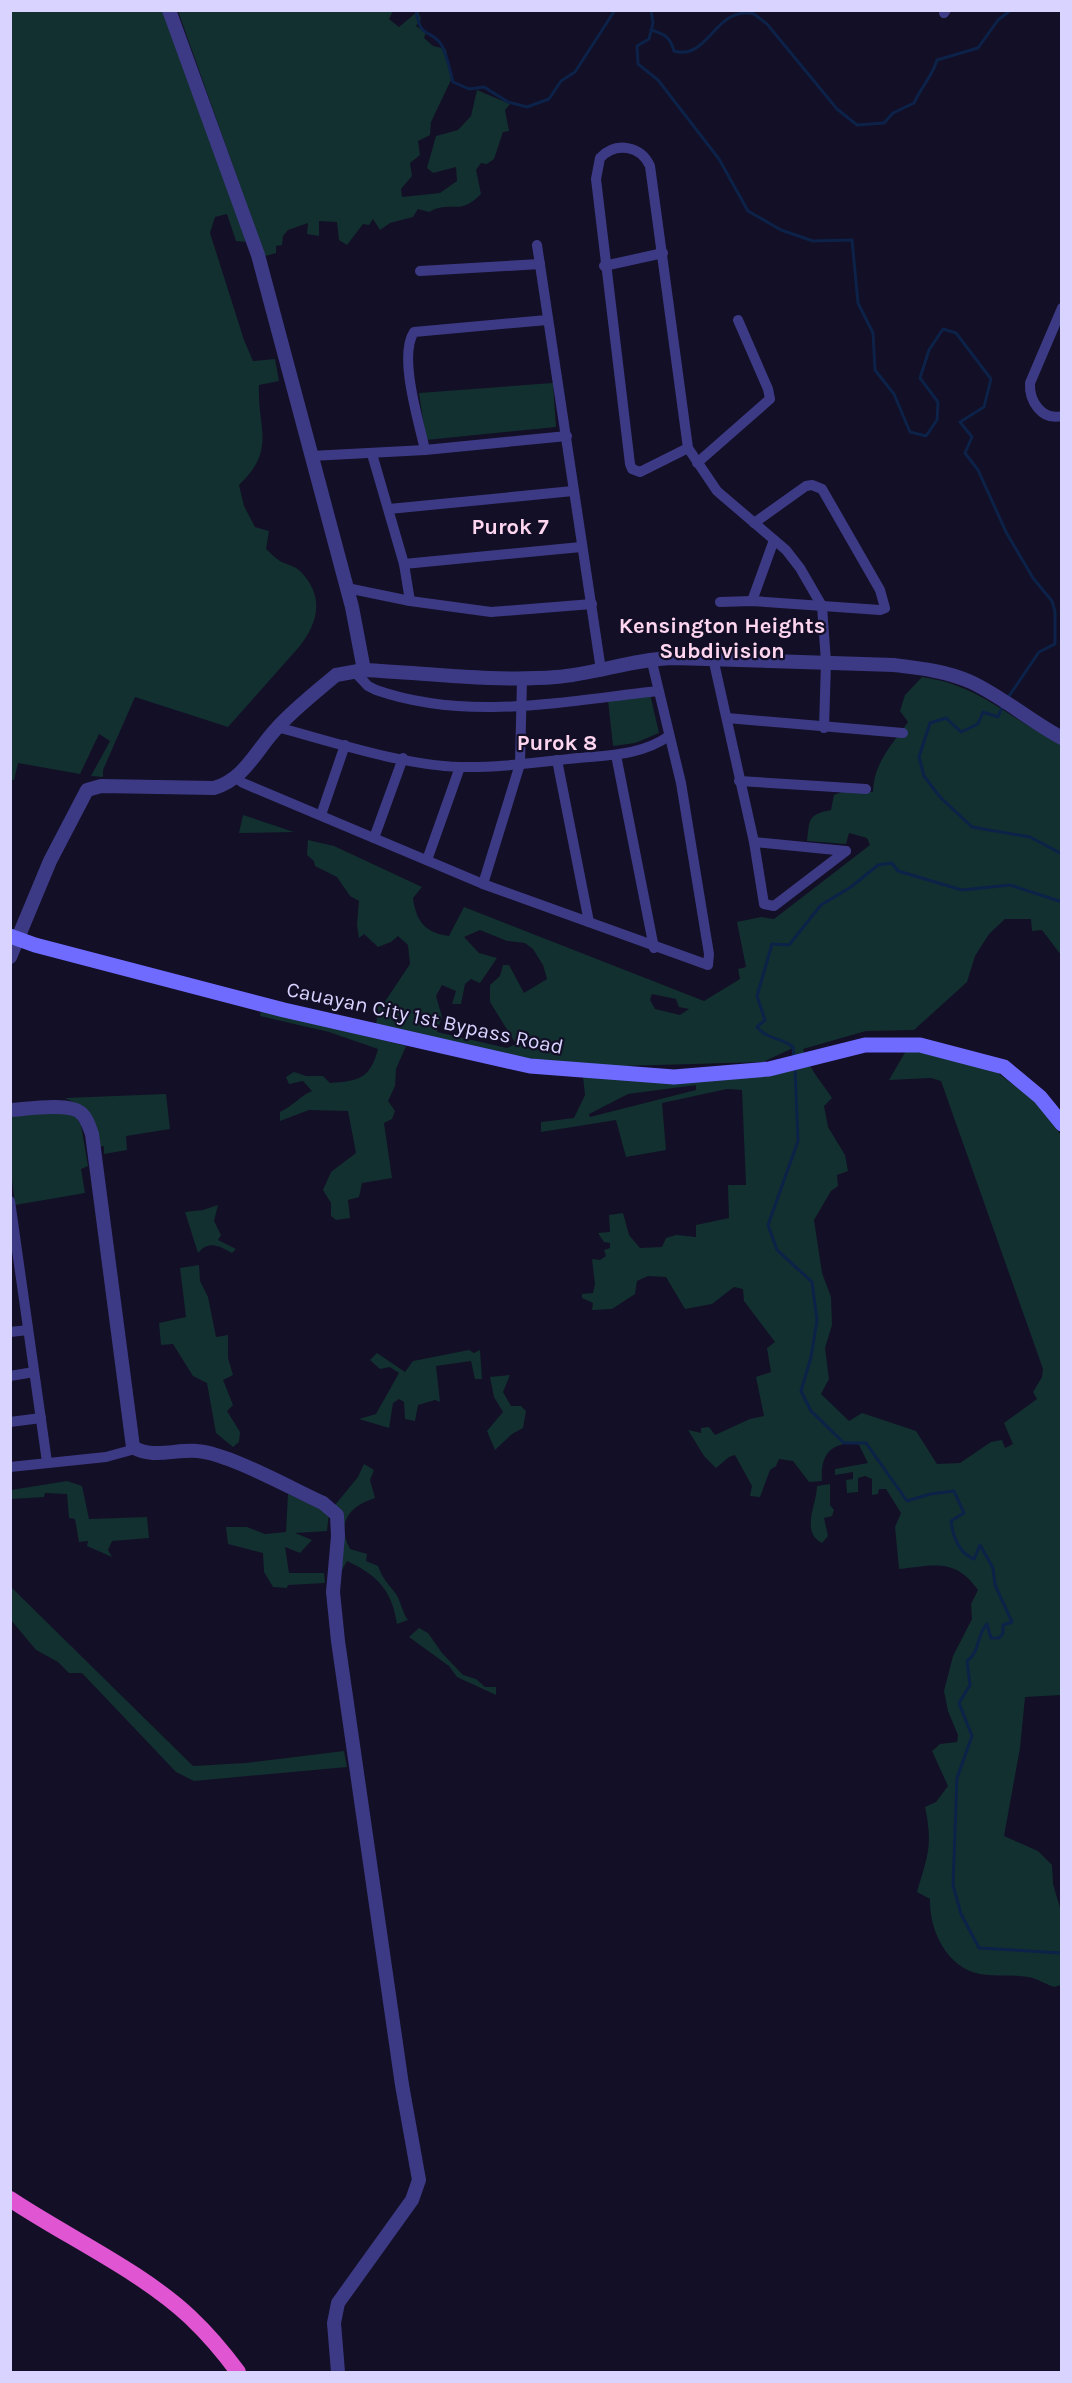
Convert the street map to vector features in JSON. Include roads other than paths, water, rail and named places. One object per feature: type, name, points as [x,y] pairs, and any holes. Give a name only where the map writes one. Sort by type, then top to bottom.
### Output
[{"type":"highway","points":[[10,2199],[138,2279],[189,2316],[221,2349],[238,2373]]},
{"type":"main road","name":"Cauayan City 1st Bypass Road","points":[[14,938],[284,1010],[530,1065],[674,1077],[781,1065],[865,1045],[920,1045],[1004,1067],[1022,1081],[1062,1124]]},
{"type":"street","points":[[169,10],[258,255],[347,588],[359,670],[368,686],[376,690],[436,704],[466,708],[522,706],[658,691]]},
{"type":"street","points":[[688,447],[640,472],[632,469],[630,464],[604,266],[597,168],[604,154],[615,150],[631,148],[645,155],[653,179],[688,447],[696,463],[717,491],[774,540],[800,568],[822,606],[826,662],[824,728]]},
{"type":"street","points":[[537,245],[601,670]]},
{"type":"street","points":[[604,266],[663,253]]},
{"type":"street","points":[[420,271],[540,264]]},
{"type":"street","points":[[1062,308],[1030,383],[1030,394],[1034,404],[1044,413],[1056,417],[1062,416]]},
{"type":"street","points":[[425,450],[408,364],[409,341],[414,333],[547,320]]},
{"type":"street","points":[[696,463],[770,399],[768,389],[738,320]]},
{"type":"street","points":[[311,456],[425,450],[567,436]]},
{"type":"street","points":[[372,454],[404,564],[410,602]]},
{"type":"street","points":[[720,602],[752,601],[880,610],[885,608],[880,590],[822,489],[812,485],[806,486],[754,523]]},
{"type":"street","points":[[389,509],[573,491]]},
{"type":"street","points":[[752,601],[774,540]]},
{"type":"street","points":[[404,564],[581,547]]},
{"type":"street","points":[[347,588],[410,602],[491,612],[591,604]]},
{"type":"street","points":[[236,778],[243,783],[483,884],[705,966],[710,961],[681,783],[651,658]]},
{"type":"street","points":[[10,957],[14,938],[87,790],[101,786],[214,788],[236,778],[277,727],[336,675],[359,670],[522,679],[566,676],[651,658],[826,662],[921,668],[971,682],[1062,738]]},
{"type":"street","points":[[713,658],[754,842],[764,904],[771,907],[846,851],[754,842]]},
{"type":"street","points":[[483,884],[520,764],[522,679]]},
{"type":"street","points":[[727,718],[903,733]]},
{"type":"street","points":[[277,727],[403,758],[460,767],[616,755],[651,748],[669,736]]},
{"type":"street","points":[[321,815],[345,745]]},
{"type":"street","points":[[616,755],[654,948]]},
{"type":"street","points":[[374,838],[403,758]]},
{"type":"street","points":[[556,760],[588,922]]},
{"type":"street","points":[[427,860],[460,767]]},
{"type":"street","points":[[739,781],[866,789]]},
{"type":"street","points":[[10,1110],[76,1109],[82,1114],[89,1127],[130,1436],[135,1449]]},
{"type":"street","points":[[10,1201],[16,1286],[28,1330],[47,1462]]},
{"type":"street","points":[[10,1332],[28,1330]]},
{"type":"street","points":[[10,1376],[34,1372]]},
{"type":"street","points":[[10,1422],[41,1418]]},
{"type":"street","points":[[10,1467],[106,1457],[135,1449],[163,1453],[195,1450],[215,1455],[323,1503],[333,1510],[339,1525],[333,1575],[338,1641],[399,2062],[419,2180],[412,2200],[338,2302],[334,2323],[338,2373]]},
{"type":"waterway","points":[[416,10],[420,26],[441,44],[453,82],[469,89],[484,87],[508,102],[527,107],[549,99],[561,81],[575,72],[615,10]]},
{"type":"waterway","points":[[651,10],[653,23],[649,39],[637,46],[638,64],[658,80],[719,159],[748,211],[781,230],[813,241],[852,240],[858,303],[873,333],[875,370],[894,394],[910,432],[926,436],[937,420],[938,402],[920,378],[929,350],[943,329],[956,333],[991,379],[984,407],[960,422],[972,437],[965,453],[978,470],[1006,532],[1033,578],[1052,601],[1055,612],[1055,644],[1039,652],[1007,699]]},
{"type":"waterway","points":[[651,30],[666,37],[671,42],[674,51],[686,52],[696,48],[730,17],[741,13],[754,14],[767,24],[837,109],[857,125],[884,123],[893,113],[914,103],[937,60],[978,48],[998,20],[1011,10]]},
{"type":"waterway","points":[[1003,705],[998,717],[983,712],[978,724],[961,732],[946,718],[930,723],[919,757],[924,776],[940,797],[972,827],[1030,837],[1062,854]]},
{"type":"waterway","points":[[794,1059],[793,1047],[757,1027],[765,1020],[757,996],[772,944],[789,945],[821,905],[851,887],[878,865],[892,863],[898,871],[962,890],[1010,885],[1062,902]]},
{"type":"waterway","points":[[795,1069],[798,1141],[768,1225],[777,1250],[812,1282],[817,1320],[811,1357],[801,1391],[811,1411],[844,1443],[866,1443],[907,1501],[930,1494],[954,1491],[964,1513],[951,1521],[958,1544],[964,1553],[974,1559],[980,1545],[993,1568],[995,1585],[1012,1622],[1003,1625],[1003,1633],[999,1638],[991,1638],[987,1624],[974,1653],[967,1661],[970,1685],[959,1703],[972,1736],[957,1778],[953,1885],[961,1914],[979,1948],[1062,1953]]},
{"type":"district","name":"Purok 7","points":[[510,527]]},
{"type":"district","name":"Kensington Heights Subdivision","points":[[722,638]]},
{"type":"district","name":"Purok 8","points":[[557,743]]}]
